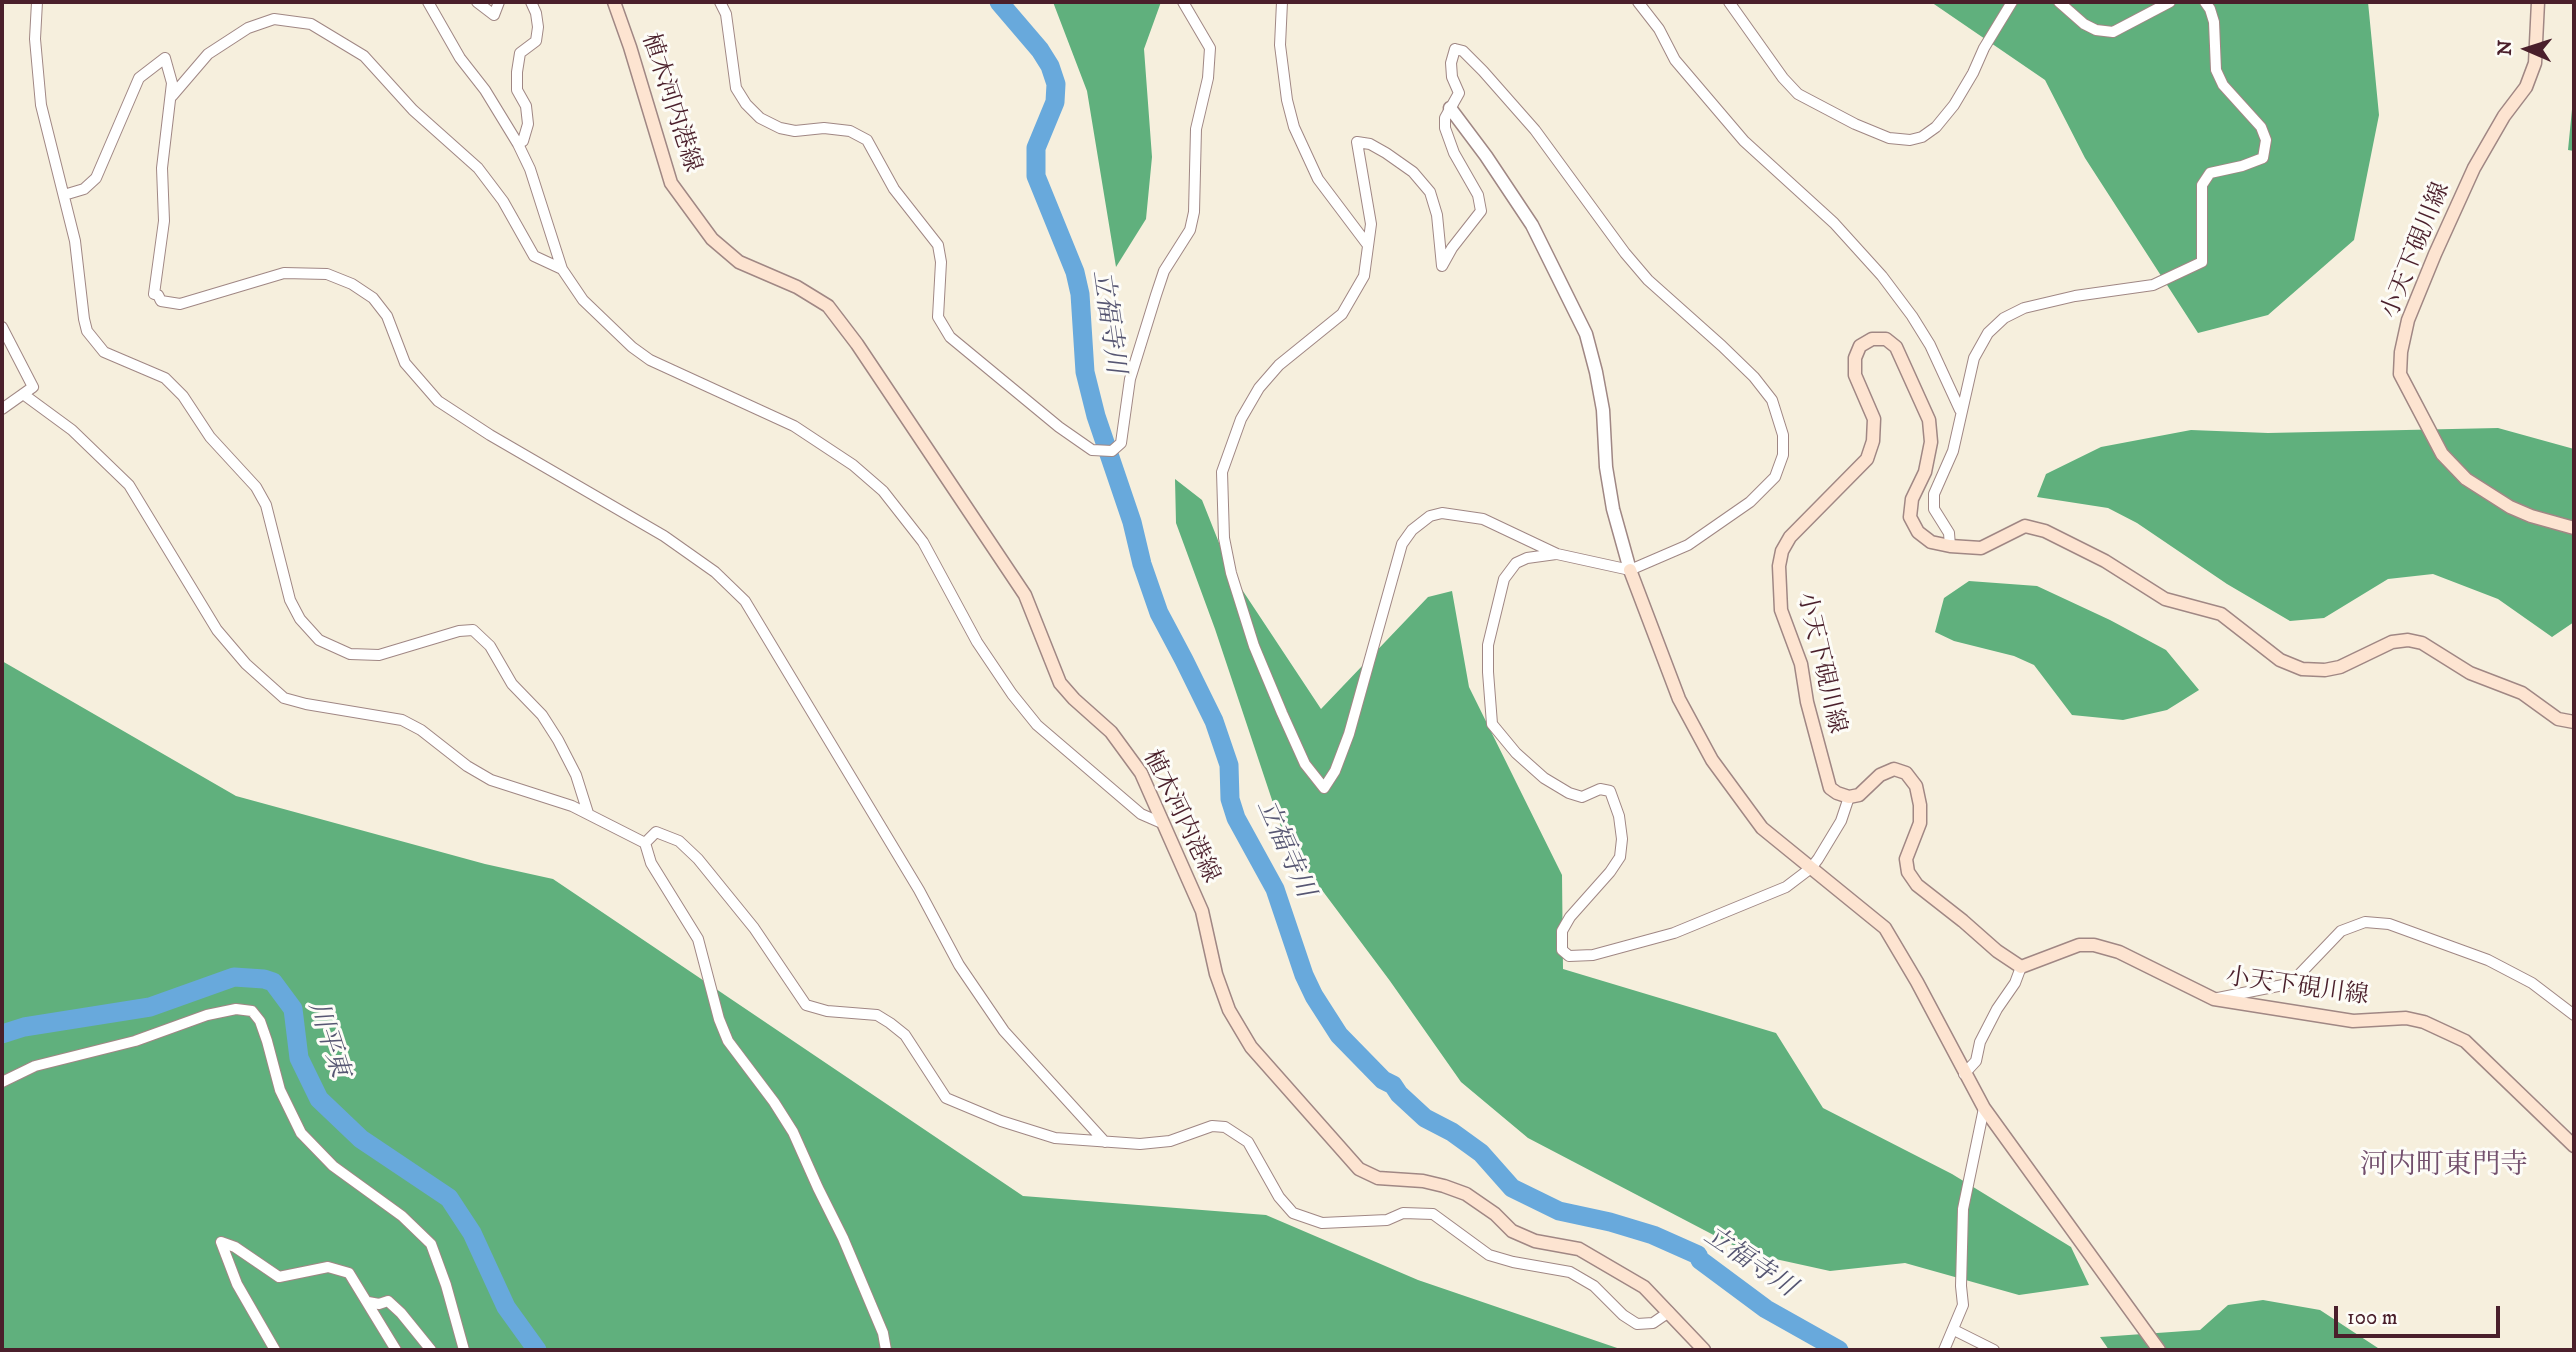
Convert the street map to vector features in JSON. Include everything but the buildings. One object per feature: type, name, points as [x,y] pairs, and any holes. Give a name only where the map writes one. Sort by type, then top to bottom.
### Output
[{"type":"main road","name":"植木河内港線","points":[[614,2],[631,47],[671,183],[712,239],[739,262],[797,287],[828,306],[1025,595],[1060,683],[1111,732],[1141,772],[1202,911],[1216,974],[1229,1010],[1251,1046],[1359,1169],[1378,1178],[1423,1181],[1466,1194],[1495,1214],[1512,1231],[1535,1241],[1579,1249],[1644,1287],[1704,1350]]},
{"type":"main road","name":"小天下硯川線","points":[[2538,2],[2535,63],[2526,87],[2504,116],[2474,168],[2435,254],[2408,320],[2401,352],[2400,374],[2442,454],[2466,480],[2510,507],[2574,528]]},
{"type":"main road","name":"小天下硯川線","points":[[1849,797],[1830,788],[1825,775],[1807,702],[1801,664],[1781,610],[1779,566],[1790,537],[1867,460],[1873,441],[1874,419],[1855,375],[1855,358],[1860,346],[1872,339],[1886,339],[1896,346],[1929,420],[1931,442],[1925,472],[1912,499],[1910,517],[1918,532],[1931,542],[1950,547],[1981,548],[2025,526],[2045,531],[2105,561],[2165,599],[2221,614],[2280,660],[2302,669],[2325,670],[2340,667],[2392,642],[2408,640],[2422,643],[2470,673],[2522,693],[2558,719],[2574,722]]},
{"type":"main road","points":[[1630,570],[1679,699],[1712,760],[1762,828],[1885,928],[1984,1108],[2159,1350]]},
{"type":"main road","points":[[1849,797],[1859,795],[1880,775],[1894,769],[1906,773],[1916,786],[1920,805],[1920,823],[1906,859],[1908,872],[1917,885],[1964,921],[1997,951],[2021,967]]},
{"type":"main road","name":"小天下硯川線","points":[[2021,967],[2065,949],[2094,945],[2119,952],[2214,999],[2353,1021],[2406,1018],[2444,1029],[2465,1041],[2574,1146]]},
{"type":"street","points":[[37,2],[35,39],[41,105],[75,242],[83,319],[87,331],[104,352],[165,378],[183,396],[210,438],[256,487],[266,505],[290,600],[300,618],[319,640],[350,653],[379,655],[458,631],[473,630],[490,646],[512,684],[542,715],[558,740],[576,775],[588,813]]},
{"type":"street","points":[[429,2],[460,58],[485,90],[519,144],[530,169],[562,269],[583,300],[632,347],[650,360],[794,426],[853,465],[883,491],[923,542],[977,642],[1028,715],[1141,814],[1164,824]]},
{"type":"street","points":[[477,2],[494,15],[499,2]]},
{"type":"street","points":[[519,144],[523,141],[528,124],[526,106],[517,90],[520,53],[537,41],[536,13],[531,2]]},
{"type":"street","points":[[720,2],[726,13],[736,88],[746,104],[760,118],[780,128],[795,131],[824,128],[850,131],[867,140],[894,190],[938,245],[941,262],[938,317],[950,337],[1059,427],[1092,450],[1112,451],[1121,443],[1130,379],[1164,271],[1190,230],[1194,212],[1196,129],[1208,79],[1210,48],[1183,2]]},
{"type":"street","points":[[1282,2],[1280,45],[1287,100],[1294,127],[1318,179],[1367,244]]},
{"type":"street","points":[[1638,2],[1659,29],[1675,60],[1744,141],[1834,223],[1882,276],[1930,345],[1961,412]]},
{"type":"street","points":[[1729,2],[1783,78],[1798,94],[1866,129],[1889,138],[1910,140],[1922,137],[1936,127],[1954,105],[2012,2]]},
{"type":"street","points":[[2059,2],[2084,24],[2096,30],[2113,32],[2171,2]]},
{"type":"street","points":[[1950,547],[1949,533],[1934,509],[1934,494],[1953,451],[1974,358],[1988,333],[2004,318],[2024,308],[2075,296],[2153,285],[2202,262],[2202,185],[2210,173],[2263,158],[2266,140],[2261,127],[2223,85],[2216,70],[2214,22],[2205,2]]},
{"type":"street","points":[[171,96],[208,54],[248,28],[274,19],[311,24],[364,56],[413,110],[478,168],[503,201],[534,256],[562,269]]},
{"type":"street","points":[[1455,49],[1463,51],[1473,61],[1535,130],[1625,253],[1648,280],[1754,377],[1772,400],[1778,413],[1783,435],[1783,455],[1775,477],[1750,502],[1688,545],[1630,570],[1557,554],[1483,519],[1442,513],[1430,516],[1412,530],[1402,544],[1349,734],[1335,771],[1324,788],[1305,764],[1254,646],[1231,573],[1224,538],[1223,472],[1241,419],[1259,388],[1279,365],[1342,314],[1364,276],[1371,224],[1357,142],[1370,144],[1413,172],[1430,192],[1437,215],[1442,266],[1452,248],[1481,211],[1478,195],[1454,153],[1445,128],[1445,118],[1450,108],[1459,93],[1452,77],[1451,63],[1455,49]]},
{"type":"street","points":[[64,195],[84,189],[96,178],[139,78],[165,58],[172,83],[162,168],[164,221],[154,293],[162,301],[180,304],[284,273],[327,274],[352,284],[373,298],[387,316],[405,363],[438,401],[490,435],[664,536],[715,572],[745,601],[919,890],[966,976],[1004,1031],[1105,1142]]},
{"type":"street","points":[[1450,108],[1532,225],[1586,334],[1597,372],[1603,410],[1606,467],[1613,509],[1630,570]]},
{"type":"street","points":[[2,327],[33,387],[2,409]]},
{"type":"street","points":[[23,394],[72,430],[129,485],[217,630],[246,664],[284,698],[329,709],[402,720],[421,730],[467,766],[491,780],[588,813],[645,843],[651,863],[698,939],[719,1019],[728,1041],[793,1132],[848,1250],[883,1333],[886,1350]]},
{"type":"street","points":[[1557,554],[1527,558],[1516,563],[1504,579],[1488,645],[1488,672],[1492,724],[1516,753],[1544,778],[1569,793],[1582,797],[1600,789],[1610,792],[1619,816],[1622,839],[1620,857],[1570,917],[1562,931],[1562,950],[1569,956],[1593,955],[1674,933],[1786,887],[1811,868],[1841,821],[1849,797]]},
{"type":"street","points":[[645,843],[656,832],[679,841],[715,878],[754,928],[806,1005],[827,1011],[877,1015],[890,1023],[905,1035],[947,1098],[1001,1121],[1055,1138],[1140,1144],[1170,1141],[1212,1126],[1225,1127],[1248,1142],[1279,1197],[1293,1213],[1322,1223],[1387,1220],[1403,1213],[1433,1213],[1489,1255],[1570,1272],[1594,1286],[1623,1315],[1637,1324],[1653,1323],[1669,1312]]},
{"type":"street","points":[[2214,999],[2283,985],[2295,979],[2342,931],[2365,922],[2389,924],[2488,960],[2532,983],[2574,1015]]},
{"type":"street","points":[[1964,1074],[1976,1061],[1980,1042],[1997,1009],[2015,983],[2021,967]]},
{"type":"street","points":[[2,1082],[35,1066],[135,1041],[207,1015],[236,1009],[252,1011],[260,1021],[280,1090],[301,1133],[333,1166],[402,1216],[431,1244],[446,1285],[464,1350]]},
{"type":"street","points":[[1944,1350],[1963,1305],[1963,1209],[1984,1108]]},
{"type":"street","points":[[275,1350],[237,1284],[221,1242],[235,1247],[279,1277],[328,1267],[349,1273],[396,1350]]},
{"type":"street","points":[[368,1302],[379,1304],[388,1301],[431,1350]]},
{"type":"street","points":[[1954,1330],[1994,1350]]},
{"type":"green space","points":[[1053,2],[1161,2],[1144,49],[1152,157],[1146,219],[1116,267],[1087,91]]},
{"type":"green space","points":[[1931,2],[2368,2],[2379,115],[2354,240],[2268,315],[2198,333],[2085,158],[2045,80]]},
{"type":"green space","points":[[2574,89],[2574,151],[2568,150]]},
{"type":"green space","points":[[2498,428],[2574,449],[2574,622],[2552,637],[2498,599],[2433,574],[2388,579],[2324,618],[2290,621],[2227,584],[2137,523],[2108,508],[2037,497],[2046,474],[2101,447],[2191,430],[2268,433]]},
{"type":"green space","points":[[1175,479],[1202,500],[1231,573],[1321,709],[1428,597],[1452,591],[1469,687],[1562,875],[1563,969],[1776,1033],[1823,1108],[1952,1174],[2071,1247],[2089,1285],[2019,1295],[1905,1263],[1830,1271],[1748,1253],[1528,1138],[1461,1082],[1390,981],[1286,842],[1215,629],[1176,523]]},
{"type":"green space","points":[[1969,581],[2037,586],[2110,620],[2166,650],[2199,690],[2167,710],[2123,720],[2072,715],[2034,665],[2014,656],[1954,641],[1935,632],[1944,598]]},
{"type":"green space","points":[[2,661],[236,796],[485,864],[553,879],[1023,1196],[1266,1215],[1418,1280],[1623,1350],[2,1350]]},
{"type":"green space","points":[[2263,1300],[2320,1310],[2381,1350],[2109,1350],[2100,1337],[2200,1330],[2228,1305]]},
{"type":"waterway","name":"立福寺川","points":[[999,2],[1040,50],[1050,66],[1056,84],[1055,102],[1036,148],[1036,176],[1075,272],[1080,294],[1085,372],[1096,416],[1132,522],[1142,564],[1159,613],[1214,721],[1229,765],[1230,799],[1236,818],[1275,889],[1304,975],[1314,996],[1339,1035],[1383,1080],[1393,1085],[1425,1118],[1452,1132],[1481,1153],[1512,1188],[1559,1211],[1653,1235],[1698,1255],[1700,1260],[1766,1309],[1839,1350]]},
{"type":"waterway","name":"川平東","points":[[2,1034],[24,1027],[150,1007],[234,977],[273,982],[293,1009],[299,1058],[319,1099],[361,1139],[449,1198],[472,1233],[506,1307],[537,1350]]},
{"type":"district","name":"河内町東門寺","points":[[2444,1167]]}]
